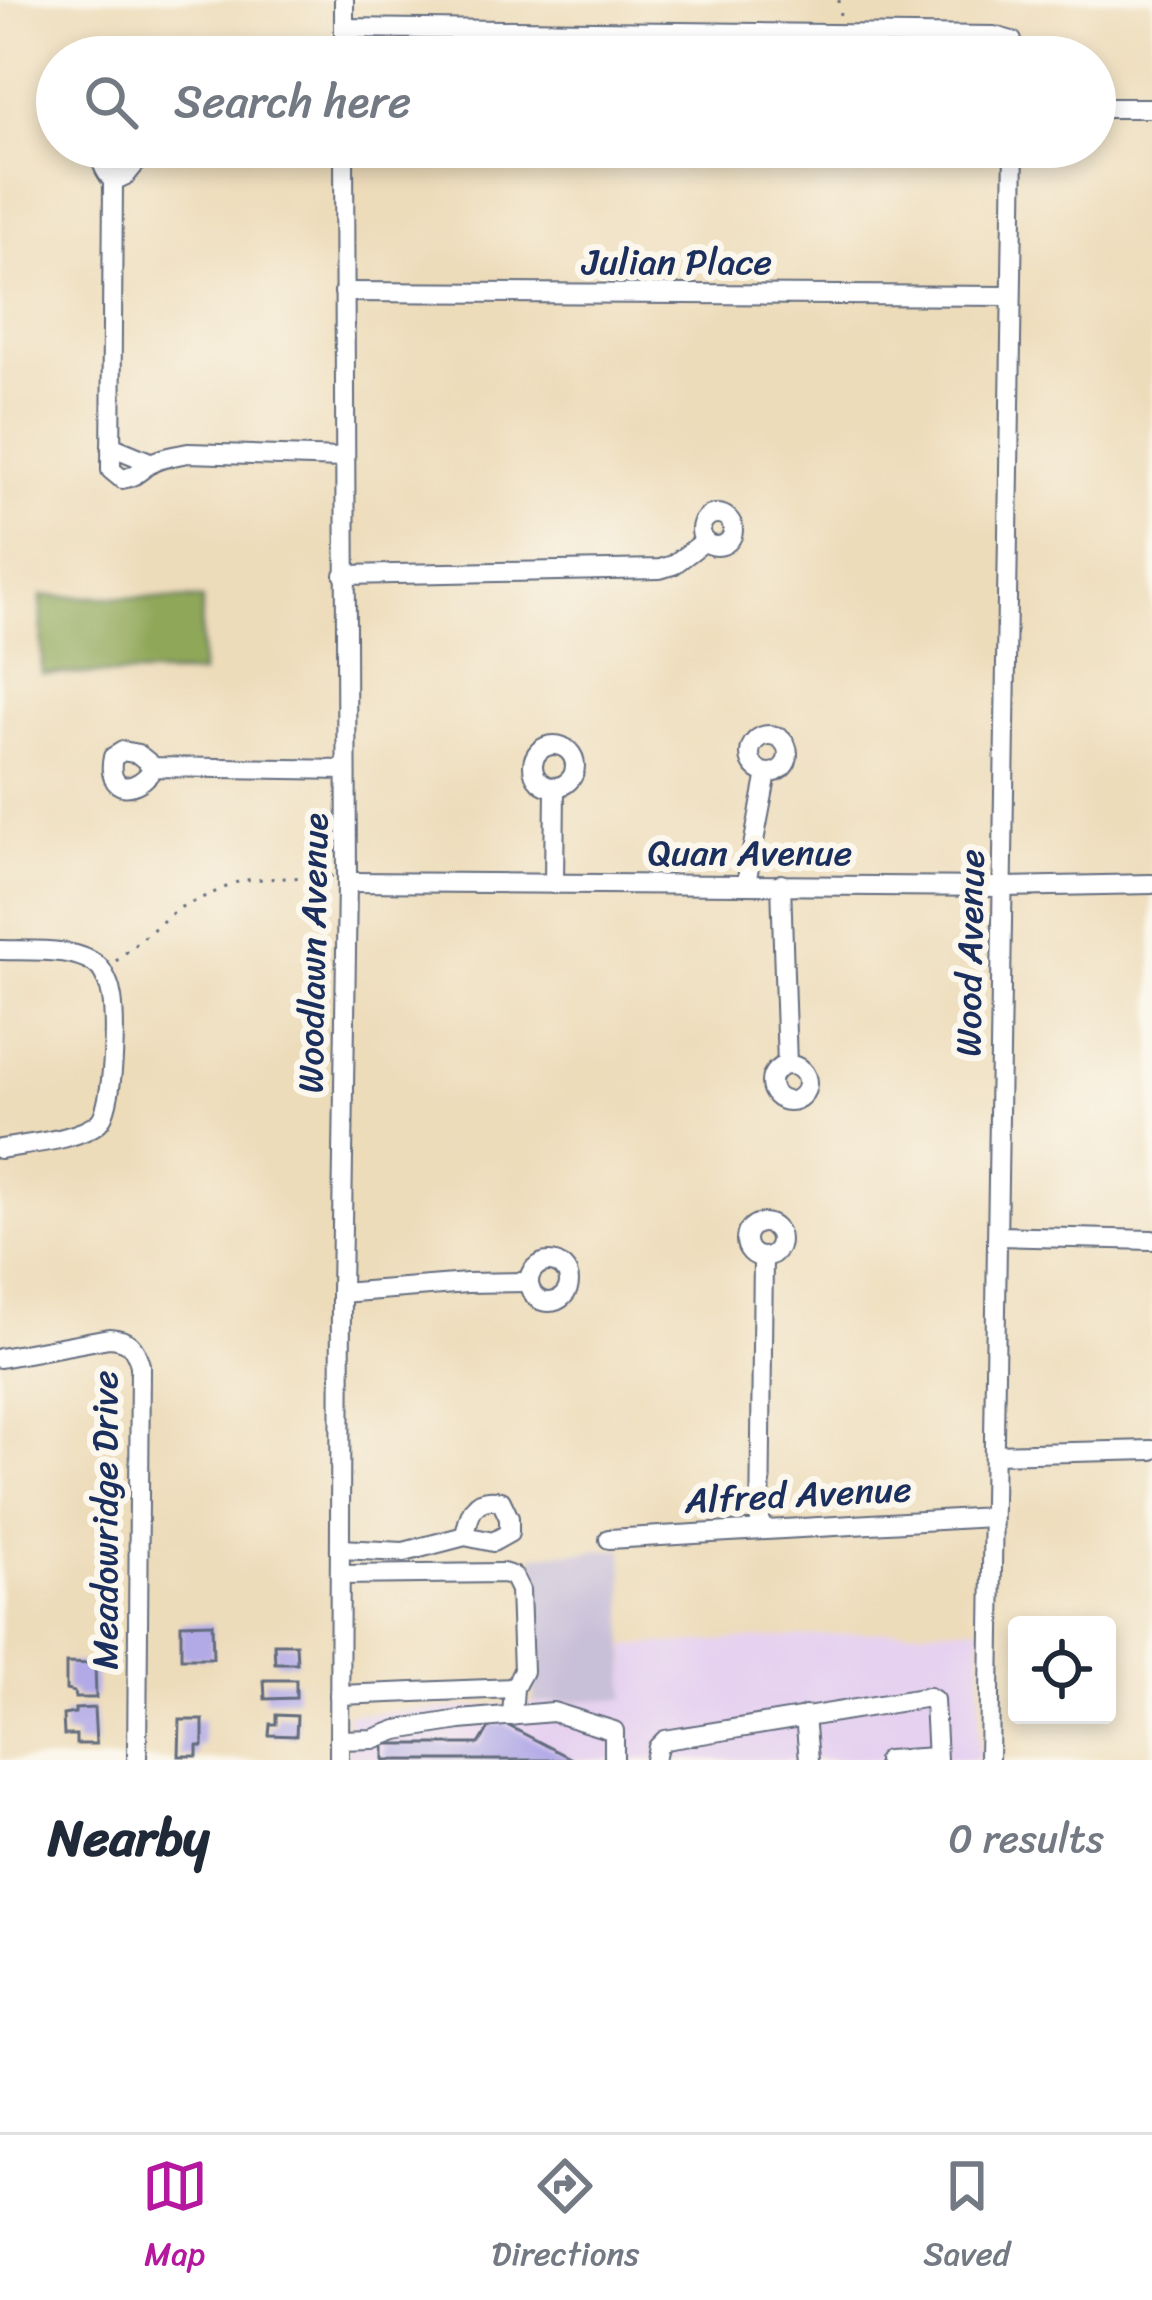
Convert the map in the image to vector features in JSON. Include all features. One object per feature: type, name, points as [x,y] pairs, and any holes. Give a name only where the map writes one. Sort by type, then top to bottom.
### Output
[{"type":"street","points":[[344,0],[344,36]]},
{"type":"street","points":[[344,28],[994,36]]},
{"type":"street","points":[[1116,108],[1152,108]]},
{"type":"street","points":[[103,168],[113,182],[111,470],[122,479],[134,477],[163,458],[188,453],[343,458]]},
{"type":"street","points":[[113,182],[134,168]]},
{"type":"street","name":"Woodlawn Avenue","points":[[339,1750],[346,879],[344,168]]},
{"type":"street","name":"Wood Avenue","points":[[989,1760],[1014,168]]},
{"type":"street","name":"Julian Place","points":[[344,292],[1011,296]]},
{"type":"street","points":[[344,575],[660,569],[705,541]]},
{"type":"street","points":[[154,767],[346,770]]},
{"type":"street","points":[[746,884],[767,773]]},
{"type":"street","points":[[554,884],[555,787]]},
{"type":"street","name":"Quan Avenue","points":[[346,879],[1003,887],[1152,884]]},
{"type":"street","points":[[782,884],[787,1065]]},
{"type":"street","points":[[0,950],[53,951],[85,958],[103,973],[112,995],[111,1091],[107,1110],[97,1124],[76,1134],[0,1149]]},
{"type":"street","points":[[998,1235],[1152,1240]]},
{"type":"street","points":[[760,1528],[763,1258]]},
{"type":"street","points":[[340,1293],[528,1282]]},
{"type":"street","name":"Meadowridge Drive","points":[[0,1358],[110,1338],[136,1348],[140,1365],[136,1760]]},
{"type":"street","points":[[994,1454],[1152,1450]]},
{"type":"street","name":"Alfred Avenue","points":[[609,1539],[991,1517]]},
{"type":"street","points":[[340,1549],[404,1552],[465,1536]]},
{"type":"street","points":[[340,1575],[513,1576],[520,1590],[523,1671],[514,1688],[512,1716]]},
{"type":"street","points":[[339,1695],[514,1688]]},
{"type":"street","points":[[655,1760],[665,1740],[929,1697],[934,1700],[936,1759],[887,1760]]},
{"type":"street","points":[[339,1750],[397,1730],[553,1712],[614,1731],[614,1760]]},
{"type":"street","points":[[806,1716],[809,1760]]},
{"type":"path","points":[[103,973],[177,908],[242,880],[346,879]]},
{"type":"shaded area","points":[[623,1549],[626,1698],[534,1703],[533,1555]]},
{"type":"shaded area","points":[[981,1626],[979,1760],[348,1760],[347,1714],[625,1698],[626,1646]]},
{"type":"green space","points":[[41,596],[202,599],[201,674],[42,674]]},
{"type":"building","points":[[212,1623],[213,1658],[181,1658],[181,1624]]},
{"type":"building","points":[[274,1644],[296,1644],[297,1663],[275,1663]]},
{"type":"building","points":[[66,1663],[95,1664],[96,1698],[75,1698],[74,1692],[66,1690]]},
{"type":"building","points":[[264,1680],[296,1680],[296,1698],[265,1699]]},
{"type":"building","points":[[94,1708],[96,1744],[76,1744],[76,1735],[64,1735],[63,1715]]},
{"type":"building","points":[[276,1715],[297,1716],[296,1736],[269,1735]]},
{"type":"building","points":[[180,1720],[203,1720],[203,1746],[197,1746],[197,1756],[179,1756]]},
{"type":"building","points":[[505,1724],[574,1760],[384,1760],[384,1744],[479,1744],[491,1725]]}]
